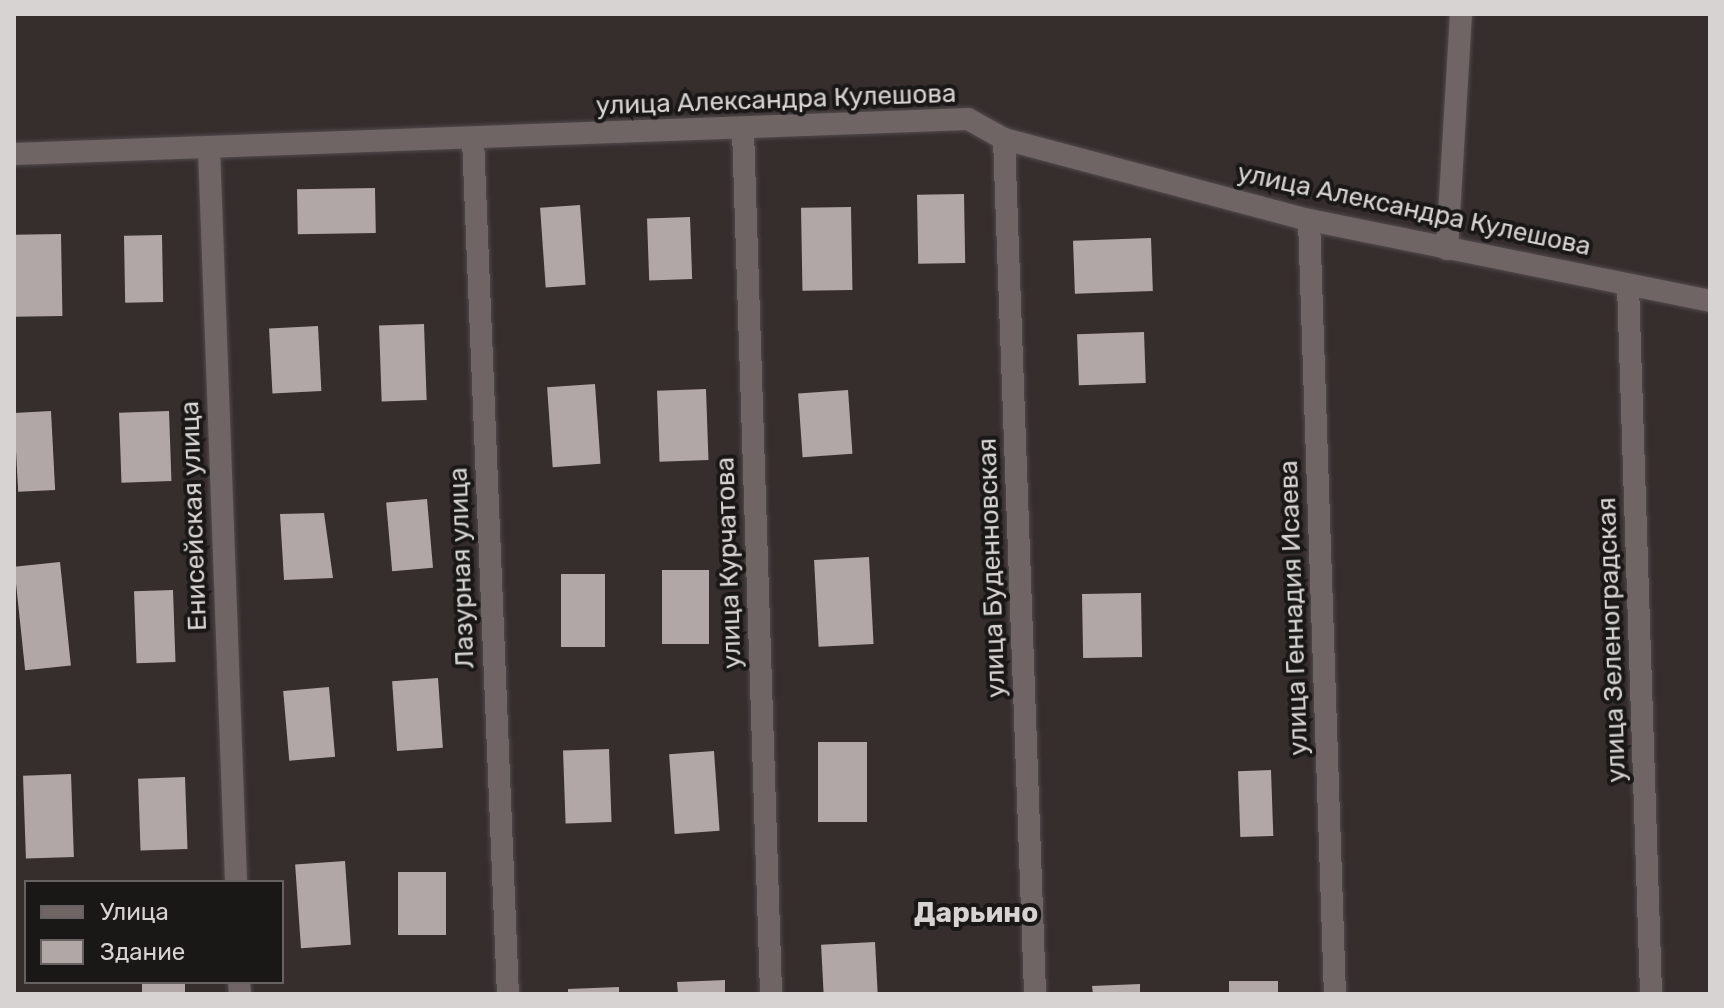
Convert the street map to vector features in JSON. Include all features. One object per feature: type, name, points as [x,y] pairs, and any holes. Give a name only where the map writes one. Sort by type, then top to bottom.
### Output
[{"type":"street","points":[[1447,249],[1461,14]]},
{"type":"street","name":"улица Александра Кулешова","points":[[14,154],[743,130],[968,119],[1004,139],[1309,220],[1710,301]]},
{"type":"street","name":"улица Курчатова","points":[[743,130],[771,994]]},
{"type":"street","name":"Лазурная улица","points":[[473,139],[508,994]]},
{"type":"street","name":"улица Буденновская","points":[[1004,139],[1035,994]]},
{"type":"street","name":"Енисейская улица","points":[[209,148],[236,880]]},
{"type":"street","name":"улица Геннадия Исаева","points":[[1309,220],[1335,994]]},
{"type":"street","name":"улица Зеленоградская","points":[[1628,285],[1651,994]]},
{"type":"building","points":[[375,188],[376,233],[298,234],[297,189]]},
{"type":"building","points":[[964,194],[965,263],[918,264],[917,195]]},
{"type":"building","points":[[580,205],[586,285],[546,288],[540,208]]},
{"type":"building","points":[[851,207],[852,290],[802,291],[801,208]]},
{"type":"building","points":[[690,217],[692,279],[649,280],[647,219]]},
{"type":"building","points":[[61,234],[62,316],[15,317],[14,235]]},
{"type":"building","points":[[162,235],[163,302],[125,303],[124,236]]},
{"type":"building","points":[[1151,238],[1153,291],[1075,294],[1073,241]]},
{"type":"building","points":[[424,324],[427,400],[382,402],[379,326]]},
{"type":"building","points":[[318,326],[321,391],[272,393],[269,329]]},
{"type":"building","points":[[1144,332],[1146,383],[1079,385],[1077,334]]},
{"type":"building","points":[[595,384],[601,464],[553,467],[547,387]]},
{"type":"building","points":[[706,389],[708,460],[660,462],[657,391]]},
{"type":"building","points":[[848,390],[852,454],[803,457],[798,393]]},
{"type":"building","points":[[51,411],[55,490],[18,492],[14,413]]},
{"type":"building","points":[[169,411],[171,481],[121,483],[119,413]]},
{"type":"building","points":[[427,499],[433,568],[392,571],[386,503]]},
{"type":"building","points":[[324,513],[333,578],[284,580],[280,514]]},
{"type":"building","points":[[869,557],[874,644],[819,647],[814,560]]},
{"type":"building","points":[[60,562],[71,665],[25,670],[14,567]]},
{"type":"building","points":[[662,570],[709,570],[709,644],[662,644]]},
{"type":"building","points":[[561,574],[605,574],[605,647],[561,647]]},
{"type":"building","points":[[173,590],[176,662],[137,663],[134,591]]},
{"type":"building","points":[[1141,593],[1142,657],[1083,658],[1082,594]]},
{"type":"building","points":[[438,678],[443,748],[397,751],[392,681]]},
{"type":"building","points":[[329,687],[335,757],[289,761],[283,691]]},
{"type":"building","points":[[818,742],[867,742],[867,822],[818,822]]},
{"type":"building","points":[[609,749],[612,822],[566,824],[563,751]]},
{"type":"building","points":[[714,751],[720,831],[675,834],[669,754]]},
{"type":"building","points":[[1271,770],[1273,836],[1240,837],[1238,771]]},
{"type":"building","points":[[71,774],[74,857],[26,859],[23,776]]},
{"type":"building","points":[[185,777],[188,849],[141,851],[138,779]]},
{"type":"building","points":[[345,861],[351,945],[301,948],[295,864]]},
{"type":"building","points":[[398,872],[446,872],[446,935],[398,935]]},
{"type":"building","points":[[875,942],[878,994],[824,994],[821,945]]},
{"type":"building","points":[[725,980],[725,994],[678,994],[677,982]]},
{"type":"building","points":[[1229,981],[1278,981],[1278,994],[1229,994]]},
{"type":"building","points":[[142,984],[185,984],[185,994],[142,994]]},
{"type":"building","points":[[1140,984],[1140,994],[1093,994],[1092,986]]},
{"type":"building","points":[[619,987],[619,994],[568,994],[568,989]]},
{"type":"district","name":"Дарьино","points":[[976,913]]}]
